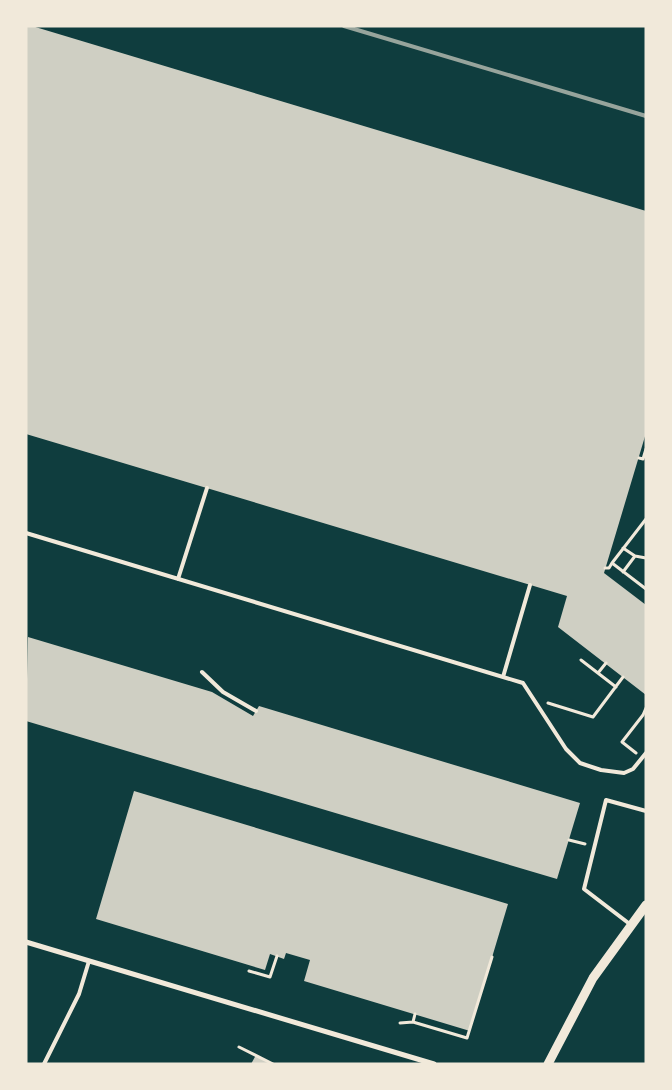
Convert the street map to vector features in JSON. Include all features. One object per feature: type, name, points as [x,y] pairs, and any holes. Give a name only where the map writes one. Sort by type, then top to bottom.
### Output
[{"type":"street","points":[[548,1064],[590,982],[646,905]]},
{"type":"street","points":[[26,942],[434,1064]]},
{"type":"lane","points":[[178,579],[207,488]]},
{"type":"lane","points":[[26,533],[523,683],[566,749],[580,763],[607,772],[624,774],[633,770],[646,753]]},
{"type":"lane","points":[[504,677],[530,585]]},
{"type":"lane","points":[[202,672],[223,692],[256,711]]},
{"type":"lane","points":[[631,925],[584,888],[606,800],[646,811]]},
{"type":"lane","points":[[44,1064],[79,994],[89,962]]},
{"type":"path","points":[[639,458],[643,459],[646,449]]},
{"type":"path","points":[[605,568],[609,568],[646,519]]},
{"type":"path","points":[[623,548],[635,556],[646,558]]},
{"type":"path","points":[[623,572],[635,556]]},
{"type":"path","points":[[612,563],[646,589]]},
{"type":"path","points":[[582,660],[616,687]]},
{"type":"path","points":[[598,673],[606,663]]},
{"type":"path","points":[[548,703],[593,717],[623,677]]},
{"type":"path","points":[[642,758],[622,742],[643,715],[646,708]]},
{"type":"path","points":[[569,840],[594,847]]},
{"type":"path","points":[[249,971],[270,977],[276,956]]},
{"type":"path","points":[[400,1023],[412,1022],[468,1038],[492,957]]},
{"type":"path","points":[[412,1022],[415,1014]]},
{"type":"path","points":[[239,1047],[272,1064]]},
{"type":"building","points":[[26,26],[32,26],[646,211],[646,433],[604,573],[646,605],[646,695],[558,627],[567,596],[26,434]]},
{"type":"building","points":[[28,637],[212,692],[253,716],[259,706],[580,803],[557,879],[26,721]]},
{"type":"building","points":[[134,791],[508,904],[470,1031],[304,981],[310,960],[286,953],[284,959],[270,954],[265,970],[96,919]]},
{"type":"building","points":[[256,1055],[273,1064],[251,1064]]},
{"type":"railway","points":[[344,26],[646,116]]}]
